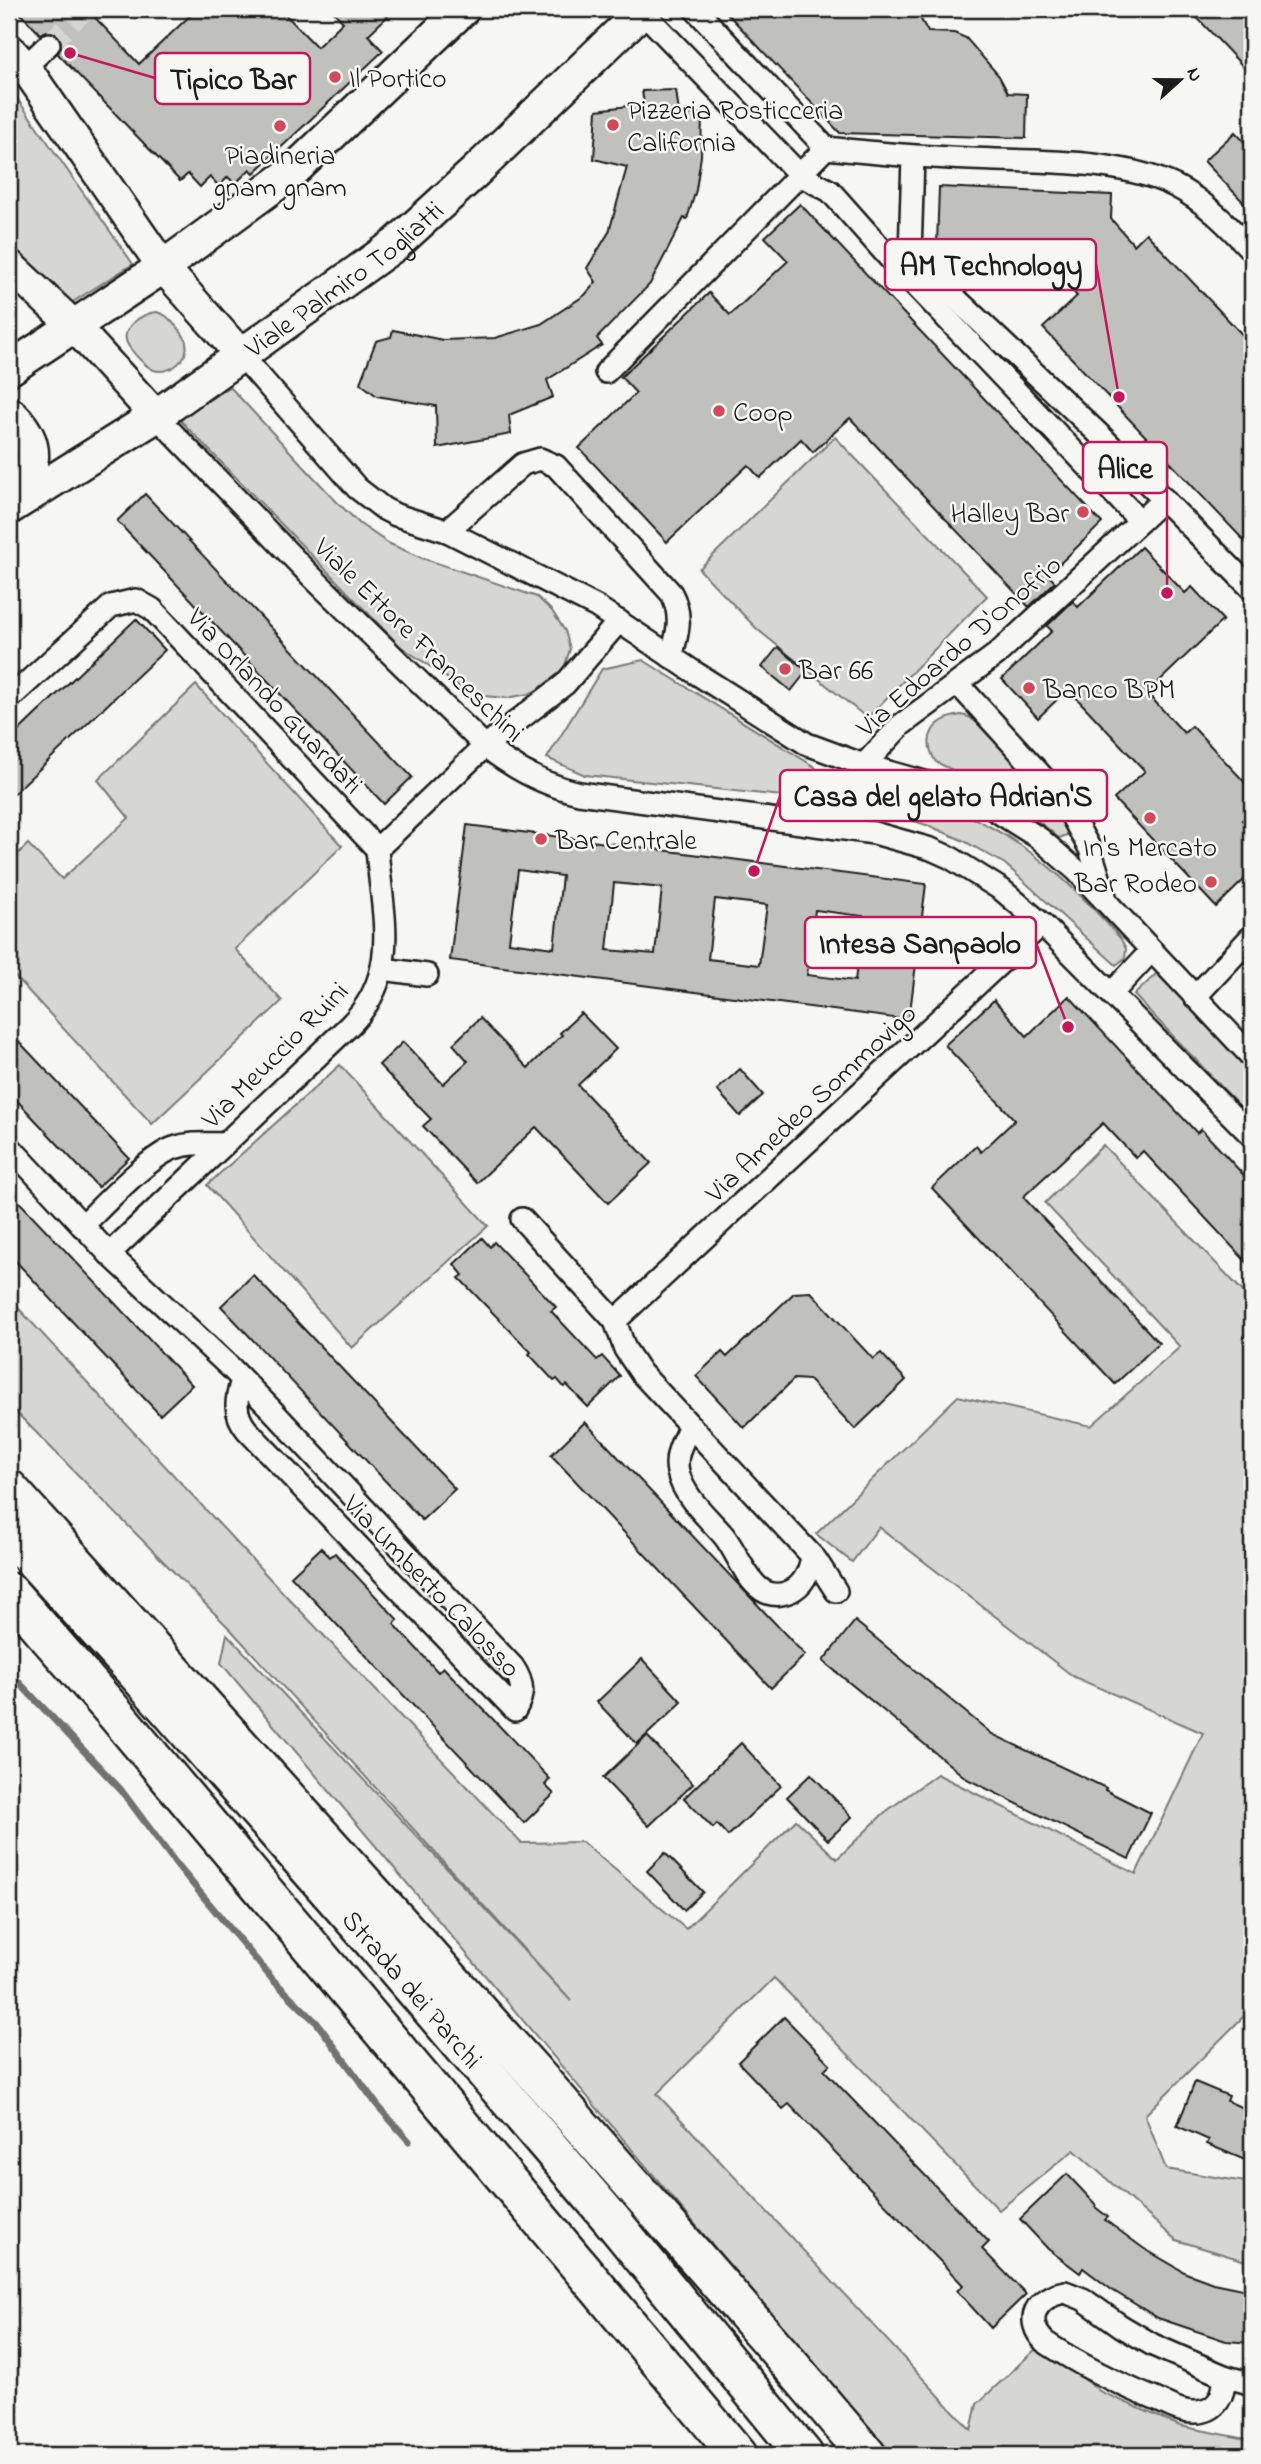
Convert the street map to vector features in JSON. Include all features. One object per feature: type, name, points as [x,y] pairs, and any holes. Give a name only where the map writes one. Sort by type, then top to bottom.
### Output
[{"type":"highway","points":[[9,1489],[532,2070],[867,2455]]},
{"type":"highway","name":"Strada dei Parchi","points":[[9,1533],[381,1951],[611,2219],[804,2455]]},
{"type":"highway","name":"Strada dei Parchi","points":[[9,1592],[169,1778],[738,2455]]},
{"type":"highway","points":[[9,1625],[169,1778]]},
{"type":"main road","points":[[9,369],[163,267],[291,173],[463,9]]},
{"type":"main road","name":"Viale Palmiro Togliatti","points":[[9,508],[156,416],[396,244],[477,171],[643,10]]},
{"type":"main road","points":[[9,413],[18,420],[27,436],[33,459],[28,474],[9,500]]},
{"type":"street","points":[[695,9],[826,148],[913,157],[1054,162],[1145,175],[1184,191],[1221,219],[1252,251]]},
{"type":"street","points":[[643,10],[800,175],[830,191],[902,259],[1103,438],[1252,589]]},
{"type":"street","points":[[49,44],[17,58],[136,230],[163,267],[368,498],[396,515],[447,531],[597,607],[788,734],[821,750],[864,765],[960,792],[990,807],[1049,846],[1069,863],[1252,1057]]},
{"type":"street","points":[[606,372],[826,148]]},
{"type":"street","points":[[913,157],[902,259],[1140,521]]},
{"type":"street","points":[[9,265],[74,326],[156,416]]},
{"type":"street","name":"Viale Ettore Franceschini","points":[[156,416],[310,575],[485,746],[533,777],[554,787],[579,793],[831,825],[904,841],[951,859],[994,884],[1042,923],[1252,1136]]},
{"type":"street","points":[[447,531],[523,464],[540,459],[556,466],[671,593],[678,609],[680,624],[671,657]]},
{"type":"street","name":"Via Edoardo D'Onofrio","points":[[831,825],[864,765],[901,725],[1007,646],[1164,499]]},
{"type":"street","name":"Via Orlando Guardati","points":[[9,699],[111,606],[129,601],[143,603],[152,609],[376,849]]},
{"type":"street","points":[[376,849],[485,746],[565,684],[619,621]]},
{"type":"street","points":[[958,684],[1061,797],[1090,849],[1108,905]]},
{"type":"street","name":"Via Meuccio Ruini","points":[[109,1254],[356,1019],[375,992],[383,969],[384,939],[376,849]]},
{"type":"street","name":"Via Amedeo Sommovigo","points":[[615,1321],[1042,923]]},
{"type":"street","points":[[1195,997],[1252,936]]},
{"type":"street","points":[[1112,993],[1151,951]]},
{"type":"street","points":[[383,969],[427,975]]},
{"type":"street","points":[[82,1226],[165,1152],[191,1144],[224,1144]]},
{"type":"street","name":"Via Umberto Calosso","points":[[9,1146],[109,1254],[242,1380],[516,1671],[523,1690],[515,1710],[242,1424],[236,1402],[242,1380]]},
{"type":"street","points":[[522,1219],[615,1321],[625,1349],[641,1373],[813,1556],[836,1591]]},
{"type":"street","points":[[690,1426],[677,1454],[680,1479],[689,1496],[729,1542],[752,1582],[775,1594],[790,1591],[805,1579],[813,1556]]},
{"type":"street","points":[[347,1535],[368,1513]]},
{"type":"street","points":[[1224,2376],[1224,2390],[1214,2406],[1202,2412],[1187,2412],[1119,2384],[1068,2357],[1038,2336],[1034,2315],[1046,2298],[1057,2293],[1072,2294],[1153,2345],[1224,2376],[1252,2384]]},
{"type":"shaded area","points":[[9,87],[133,264],[71,303],[9,244]]},
{"type":"shaded area","points":[[157,312],[167,316],[180,330],[186,348],[178,364],[160,371],[144,364],[126,341],[128,329],[132,324]]},
{"type":"shaded area","points":[[230,387],[360,524],[388,543],[422,558],[537,597],[552,611],[565,631],[570,649],[564,668],[550,683],[529,694],[506,698],[484,696],[459,686],[400,646],[179,419]]},
{"type":"shaded area","points":[[835,437],[987,596],[867,718],[757,629],[699,569]]},
{"type":"shaded area","points":[[643,660],[815,767],[820,784],[814,794],[801,798],[585,775],[547,758],[602,669]]},
{"type":"shaded area","points":[[196,685],[342,846],[235,949],[282,1001],[152,1124],[9,970],[9,863],[28,844],[62,879],[129,818],[98,780]]},
{"type":"shaded area","points":[[961,715],[977,723],[1065,815],[1070,825],[1067,835],[1059,838],[1011,799],[936,762],[930,745],[932,731],[943,721]]},
{"type":"shaded area","points":[[876,784],[961,812],[1025,848],[1059,876],[1106,922],[1121,939],[1126,949],[1125,958],[1116,965],[1005,864],[932,827],[867,805],[866,790]]},
{"type":"shaded area","points":[[1157,973],[1252,1073],[1252,1119],[1134,995]]},
{"type":"shaded area","points":[[340,1065],[488,1226],[352,1348],[207,1185]]},
{"type":"shaded area","points":[[1103,1145],[1252,1301],[1252,1494],[1247,1499],[1252,1505],[1252,2008],[1145,2115],[1166,2169],[1252,2183],[1252,2263],[1176,2240],[1074,2150],[999,2210],[774,1978],[657,2094],[971,2430],[977,2404],[1040,2345],[1101,2392],[1180,2426],[1252,2440],[1252,2455],[890,2455],[221,1663],[227,1634],[571,2001],[231,1630],[9,1405],[9,1298],[521,1843],[582,1842],[686,1929],[796,1820],[837,1859],[884,1813],[937,1774],[1136,1874],[1203,1733],[1074,1677],[879,1527],[852,1562],[816,1534],[958,1396],[1091,1426],[1180,1347],[1045,1203]]},
{"type":"building","points":[[16,9],[87,9],[139,64],[197,9],[280,9],[317,47],[343,22],[331,9],[395,9],[368,35],[383,51],[254,173],[250,169],[235,184],[228,177],[219,186],[210,177],[200,187],[188,174],[180,181],[58,54],[62,42],[58,34],[47,31],[40,34]]},
{"type":"building","points":[[723,9],[907,9],[918,14],[928,32],[954,33],[966,38],[999,76],[1008,93],[1027,94],[1026,138],[840,133]]},
{"type":"building","points":[[1189,9],[1246,9],[1252,15],[1252,76]]},
{"type":"building","points":[[676,90],[679,113],[702,114],[701,156],[696,190],[687,219],[684,218],[650,284],[597,338],[602,345],[547,380],[553,397],[509,415],[511,434],[437,448],[436,406],[377,396],[360,383],[376,341],[391,337],[393,330],[443,340],[495,338],[541,324],[585,295],[596,282],[587,268],[609,232],[627,167],[594,159],[597,110],[644,104],[642,91]]},
{"type":"building","points":[[1235,132],[1252,150],[1252,211],[1204,161]]},
{"type":"building","points":[[939,187],[1112,195],[1111,219],[1134,245],[1146,233],[1252,345],[1252,549],[1043,328],[1077,296],[1053,268],[958,266],[937,245]]},
{"type":"building","points":[[800,204],[1102,523],[1048,575],[1055,582],[1029,607],[850,418],[813,452],[801,439],[760,478],[748,465],[667,542],[579,448],[636,393],[621,377],[709,293],[730,315],[788,261],[765,237]]},
{"type":"building","points":[[145,494],[412,777],[384,804],[117,521]]},
{"type":"building","points":[[1141,547],[1185,593],[1192,587],[1223,620],[1147,693],[1184,733],[1192,726],[1252,790],[1252,811],[1242,820],[1252,831],[1252,872],[1216,907],[1114,799],[1145,771],[1068,689],[1038,718],[1002,679],[1052,631],[1047,626],[1073,601],[1078,607]]},
{"type":"building","points":[[136,619],[165,650],[9,798],[9,740]]},
{"type":"building","name":"Bar 66","points":[[778,647],[807,671],[791,691],[762,667]]},
{"type":"building","points":[[467,825],[926,884],[909,1020],[450,960]],"holes":[[[518,870],[562,876],[554,948],[509,942]],[[614,883],[662,888],[655,954],[607,950]],[[715,899],[767,905],[759,965],[708,959]],[[815,910],[863,916],[855,981],[807,975]]]},
{"type":"building","points":[[1069,996],[1197,1133],[1201,1129],[1252,1184],[1252,1268],[1143,1151],[1136,1158],[1103,1123],[1023,1197],[1159,1343],[1115,1384],[932,1188],[976,1146],[981,1152],[1015,1120],[945,1045],[994,1000],[1027,1036]]},
{"type":"building","points":[[581,1013],[616,1049],[578,1085],[651,1163],[608,1203],[536,1127],[477,1183],[423,1126],[431,1119],[379,1065],[403,1042],[443,1084],[468,1061],[453,1044],[480,1018],[528,1068]]},
{"type":"building","points":[[9,1031],[129,1158],[98,1187],[9,1092]]},
{"type":"building","points":[[740,1069],[763,1095],[740,1116],[717,1090]]},
{"type":"building","points":[[9,1191],[192,1385],[160,1415],[9,1254]]},
{"type":"building","points":[[482,1238],[490,1247],[494,1242],[556,1307],[551,1311],[597,1360],[602,1356],[620,1376],[588,1407],[567,1385],[564,1387],[557,1379],[554,1381],[529,1354],[531,1352],[459,1278],[463,1275],[454,1264]]},
{"type":"building","points":[[253,1275],[455,1489],[422,1520],[221,1306]]},
{"type":"building","points":[[811,1292],[873,1359],[881,1353],[906,1380],[855,1429],[809,1380],[794,1379],[744,1428],[696,1376],[722,1352],[727,1357],[794,1293]]},
{"type":"building","points":[[585,1422],[805,1655],[771,1688],[551,1455]]},
{"type":"building","points":[[321,1548],[330,1557],[335,1553],[398,1620],[394,1624],[438,1672],[443,1667],[550,1779],[545,1785],[554,1794],[524,1823],[291,1576]]},
{"type":"building","points":[[855,1621],[992,1734],[1106,1788],[1105,1790],[1151,1813],[1129,1859],[967,1779],[823,1661]]},
{"type":"building","points":[[642,1659],[682,1702],[637,1744],[597,1702]]},
{"type":"building","points":[[647,1736],[693,1784],[649,1826],[603,1778]]},
{"type":"building","points":[[741,1743],[781,1786],[728,1836],[717,1824],[713,1828],[684,1798]]},
{"type":"building","points":[[811,1774],[852,1817],[828,1840],[787,1797]]},
{"type":"building","points":[[665,1853],[703,1892],[684,1910],[647,1871]]},
{"type":"building","points":[[784,2017],[830,2064],[824,2070],[989,2242],[982,2249],[1026,2294],[991,2328],[957,2291],[963,2285],[789,2104],[783,2109],[738,2062]]},
{"type":"building","points":[[1195,2082],[1229,2096],[1227,2101],[1252,2112],[1252,2163],[1207,2144],[1209,2140],[1177,2126]]},
{"type":"building","points":[[1067,2174],[1095,2207],[1108,2217],[1105,2220],[1143,2248],[1186,2273],[1213,2283],[1252,2291],[1252,2343],[1226,2341],[1158,2318],[1112,2290],[1083,2268],[1080,2273],[1048,2249],[1020,2219]]},
{"type":"waterway","points":[[9,1672],[121,1790],[177,1865],[273,1980],[317,2023],[378,2106],[409,2141]]},
{"type":"tunnel","points":[[49,44],[85,9]]},
{"type":"place","name":"Tipico Bar","points":[[70,53]]},
{"type":"place","name":"Il Portico","points":[[335,77]]},
{"type":"place","name":"Pizzeria Rosticceria California","points":[[613,125]]},
{"type":"place","name":"Piadineria gnam gnam","points":[[280,126]]},
{"type":"place","name":"AM Technology","points":[[1119,397]]},
{"type":"place","name":"Coop","points":[[719,411]]},
{"type":"place","name":"Halley Bar","points":[[1083,512]]},
{"type":"place","name":"Alice","points":[[1167,593]]},
{"type":"place","name":"Bar 66","points":[[785,669]]},
{"type":"place","name":"Banco BPM","points":[[1029,688]]},
{"type":"place","name":"In's Mercato","points":[[1150,818]]},
{"type":"place","name":"Bar Centrale","points":[[541,839]]},
{"type":"place","name":"Casa del gelato Adrian'S","points":[[754,871]]},
{"type":"place","name":"Bar Rodeo","points":[[1211,882]]},
{"type":"place","name":"Intesa Sanpaolo","points":[[1068,1027]]}]
